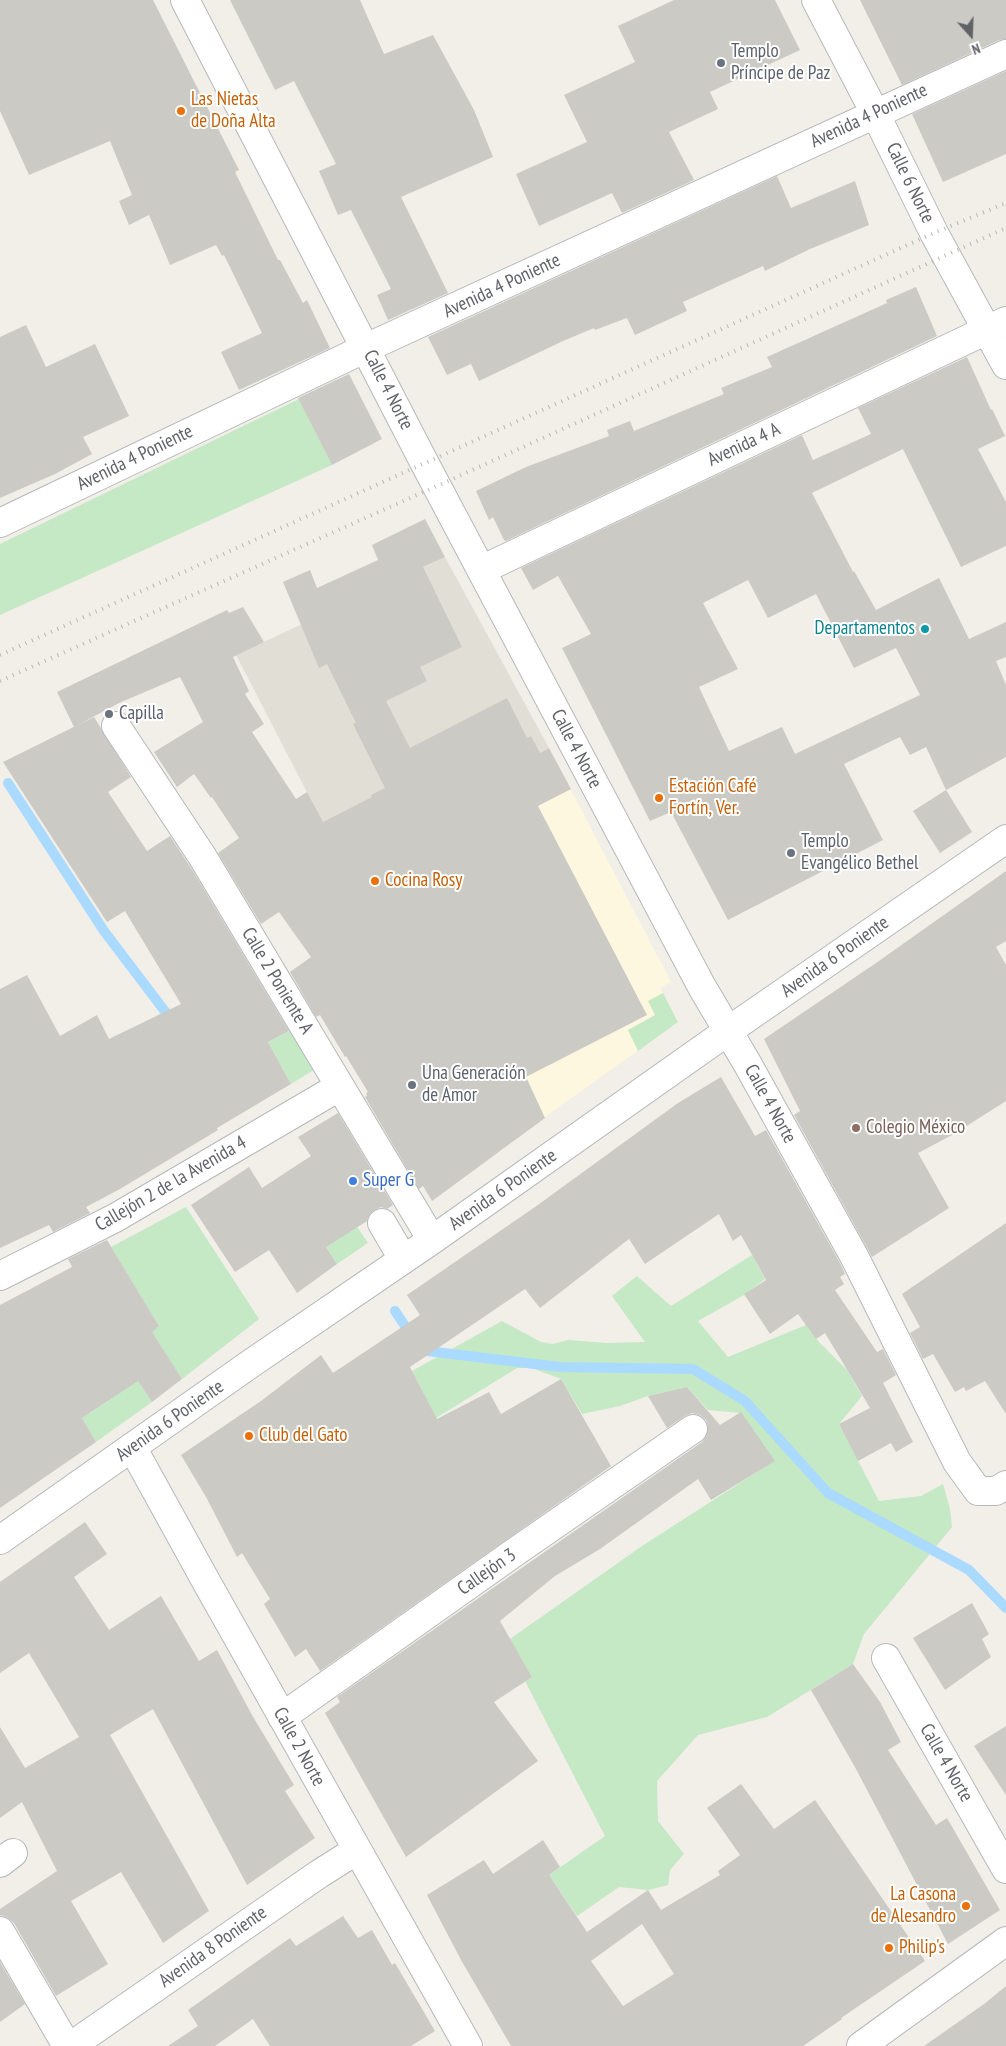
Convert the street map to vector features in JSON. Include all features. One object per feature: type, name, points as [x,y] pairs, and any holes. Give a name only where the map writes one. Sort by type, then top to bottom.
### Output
[{"type":"street","name":"Calle 4 Norte","points":[[185,0],[481,570],[698,979],[854,1256],[958,1462],[978,1491],[996,1491],[1006,1485]]},
{"type":"street","name":"Calle 6 Norte","points":[[816,0],[875,113],[934,233],[997,325],[1006,365]]},
{"type":"street","name":"Avenida 4 Poniente","points":[[0,523],[366,348],[1006,54]]},
{"type":"street","name":"Avenida 4 A","points":[[481,570],[997,325]]},
{"type":"street","name":"Calle 2 Poniente A","points":[[116,726],[202,856],[432,1240]]},
{"type":"street","name":"Avenida 6 Poniente","points":[[0,1540],[1006,839]]},
{"type":"street","name":"Callejón 2 de la Avenida 4","points":[[0,1276],[115,1218],[339,1087]]},
{"type":"street","points":[[382,1223],[403,1259]]},
{"type":"street","name":"Callejón 3","points":[[282,1717],[515,1552],[694,1429]]},
{"type":"street","name":"Calle 2 Norte","points":[[132,1448],[468,2046]]},
{"type":"street","name":"Calle 4 Norte","points":[[886,1658],[1006,1869]]},
{"type":"street","name":"Avenida 8 Poniente","points":[[69,2046],[319,1874],[357,1850]]},
{"type":"street","points":[[0,1931],[69,2046]]},
{"type":"street","points":[[861,2046],[1006,1941]]},
{"type":"shaded area","points":[[445,557],[549,748],[341,858],[236,655]]},
{"type":"shaded area","points":[[549,748],[671,982],[660,988],[678,1022],[532,1126],[499,1153],[367,844]]},
{"type":"green space","points":[[299,399],[332,465],[0,615],[0,544]]},
{"type":"green space","points":[[663,993],[678,1022],[638,1051],[628,1030],[655,1015],[648,1001]]},
{"type":"green space","points":[[293,1029],[317,1068],[291,1084],[268,1042]]},
{"type":"green space","points":[[186,1207],[259,1319],[182,1379],[161,1347],[131,1370],[152,1402],[96,1442],[82,1418],[108,1401],[90,1374],[159,1326],[111,1247]]},
{"type":"green space","points":[[348,1213],[368,1243],[337,1264],[309,1220]]},
{"type":"green space","points":[[752,1255],[765,1279],[744,1295],[698,1321],[728,1357],[806,1325],[816,1339],[847,1370],[862,1396],[839,1424],[879,1501],[921,1496],[943,1484],[950,1509],[952,1527],[864,1634],[853,1664],[767,1717],[698,1735],[657,1781],[658,1821],[684,1854],[670,1870],[668,1885],[648,1890],[619,1887],[577,1916],[549,1875],[605,1836],[525,1681],[532,1677],[510,1639],[642,1546],[774,1461],[741,1413],[708,1410],[687,1387],[648,1396],[620,1406],[582,1414],[561,1379],[532,1368],[517,1368],[436,1418],[412,1371],[502,1321],[541,1342],[553,1344],[568,1340],[607,1343],[645,1342],[612,1296],[637,1276],[671,1306]]},
{"type":"building","points":[[0,0],[153,0],[239,170],[235,172],[278,260],[280,260],[303,303],[307,300],[330,348],[239,390],[221,352],[262,333],[224,255],[222,256],[216,245],[170,265],[149,215],[129,225],[119,201],[132,195],[110,141],[29,175],[0,111]]},
{"type":"building","points":[[230,0],[360,0],[384,54],[433,35],[474,110],[493,157],[401,197],[448,293],[388,320],[377,295],[391,289],[351,210],[338,215],[319,171],[336,164],[294,81],[275,90]]},
{"type":"building","points":[[674,0],[775,0],[800,50],[710,92],[718,109],[669,132],[694,180],[622,213],[612,193],[539,226],[516,174],[587,142],[564,95],[635,62],[618,26]]},
{"type":"building","points":[[860,0],[1006,0],[1006,39],[999,40],[902,85]]},
{"type":"building","points":[[1006,71],[1006,154],[943,182],[912,114]]},
{"type":"building","points":[[777,176],[791,208],[855,181],[869,225],[810,249],[765,271],[763,266],[683,302],[687,311],[635,335],[627,318],[595,330],[594,328],[563,341],[479,381],[471,364],[447,375],[428,337]]},
{"type":"building","points":[[916,287],[937,336],[506,541],[493,517],[489,520],[476,491],[526,467],[609,436],[607,430],[630,421],[634,431],[724,394],[721,388],[772,367],[767,357],[887,303],[886,300]]},
{"type":"building","points":[[26,325],[46,367],[95,344],[129,416],[83,437],[92,454],[55,474],[0,498],[0,337]]},
{"type":"building","points":[[967,357],[1005,436],[978,449],[1006,502],[1006,546],[961,567],[903,449],[812,493],[853,572],[876,610],[939,578],[969,639],[1006,622],[1006,657],[996,661],[1006,685],[1006,757],[946,790],[926,747],[910,755],[900,737],[844,764],[883,840],[728,920],[671,812],[650,821],[562,648],[591,634],[558,576],[533,590],[521,568],[802,435],[813,460],[871,434],[858,408]],"holes":[[[748,580],[768,618],[816,594],[854,668],[896,648],[920,695],[795,754],[782,727],[729,751],[699,687],[738,669],[703,603]]]},
{"type":"building","points":[[349,374],[382,439],[332,465],[298,398]]},
{"type":"building","points":[[425,519],[445,557],[423,567],[462,647],[420,667],[427,681],[386,701],[410,748],[507,698],[527,738],[531,736],[540,753],[549,748],[571,789],[538,806],[647,1015],[526,1077],[545,1118],[432,1201],[423,1186],[419,1189],[365,1097],[368,1092],[320,1015],[316,1017],[290,972],[311,957],[279,912],[261,924],[218,853],[239,838],[194,774],[177,787],[154,752],[203,722],[180,677],[119,703],[74,727],[57,692],[227,610],[229,613],[243,607],[264,642],[233,657],[249,691],[245,694],[264,724],[252,732],[296,799],[307,792],[323,822],[372,797],[371,795],[385,788],[353,724],[356,723],[327,664],[319,668],[283,582],[310,570],[317,588],[378,560],[372,545]]},
{"type":"building","points":[[94,717],[131,777],[108,792],[147,851],[170,836],[289,1031],[268,1042],[291,1084],[120,1189],[86,1207],[90,1213],[53,1232],[49,1225],[0,1248],[0,989],[27,975],[60,1036],[97,1015],[109,1039],[181,1004],[125,911],[107,922],[3,762]]},
{"type":"building","points":[[946,790],[972,832],[940,853],[913,811]]},
{"type":"building","points":[[1006,871],[1006,941],[996,947],[1006,965],[1006,1101],[954,1134],[918,1153],[949,1208],[872,1257],[794,1115],[800,1111],[764,1039]]},
{"type":"building","points":[[721,1077],[755,1136],[766,1130],[840,1263],[845,1274],[840,1277],[844,1284],[835,1290],[877,1352],[883,1349],[896,1375],[883,1383],[913,1442],[896,1452],[891,1443],[858,1461],[839,1424],[870,1408],[825,1333],[816,1339],[798,1314],[770,1334],[744,1294],[766,1280],[741,1235],[733,1241],[719,1214],[645,1264],[629,1239],[540,1308],[525,1289],[410,1367],[437,1419],[489,1392],[501,1414],[561,1379],[611,1466],[320,1671],[306,1649],[295,1657],[264,1604],[270,1599],[242,1553],[237,1557],[206,1497],[181,1455],[261,1401],[321,1355],[333,1373],[420,1315],[407,1295],[535,1207],[678,1103]]},
{"type":"building","points":[[338,1113],[393,1205],[387,1209],[381,1207],[374,1210],[369,1215],[367,1221],[326,1247],[337,1264],[297,1293],[269,1250],[235,1272],[191,1205],[249,1167],[262,1188],[311,1156],[298,1137]]},
{"type":"building","points":[[1006,1223],[1006,1414],[985,1381],[966,1391],[964,1387],[955,1392],[933,1354],[923,1359],[910,1333],[920,1327],[902,1294]]},
{"type":"building","points":[[107,1240],[159,1326],[152,1332],[182,1379],[152,1402],[138,1381],[82,1418],[96,1442],[0,1508],[0,1305],[72,1267],[68,1259]]},
{"type":"building","points":[[687,1387],[720,1425],[741,1412],[775,1461],[711,1500],[698,1479],[600,1549],[555,1576],[500,1621],[532,1677],[494,1702],[538,1761],[406,1857],[325,1713],[340,1702],[337,1697],[702,1442],[707,1435],[708,1427],[706,1420],[700,1415],[692,1413],[667,1428],[648,1396]]},
{"type":"building","points":[[85,1522],[107,1554],[74,1577],[109,1630],[161,1596],[199,1661],[217,1650],[252,1715],[294,1785],[285,1791],[315,1838],[247,1885],[153,1709],[110,1735],[209,1911],[163,1943],[121,1872],[71,1901],[108,1964],[56,1996],[14,1923],[7,1917],[0,1915],[0,1909],[57,1871],[22,1802],[0,1818],[0,1727],[25,1768],[79,1737],[29,1653],[0,1673],[0,1582]]},
{"type":"building","points":[[972,1603],[989,1634],[982,1639],[991,1657],[945,1690],[913,1638]]},
{"type":"building","points":[[853,1664],[880,1702],[901,1742],[888,1750],[936,1825],[947,1818],[1000,1910],[948,1944],[856,1769],[811,1690]]},
{"type":"building","points":[[1006,1726],[1006,1795],[974,1746]]},
{"type":"building","points":[[741,1784],[774,1829],[815,1800],[925,1961],[803,2046],[511,2046],[461,1960],[427,1895],[484,1860],[493,1874],[543,1840],[560,1867],[549,1875],[587,1932],[648,1890],[661,1910],[720,1875],[718,1871],[740,1855],[707,1808]],"holes":[[[642,1924],[674,1974],[623,2006],[591,1961]]]},
{"type":"building","points":[[343,1916],[358,1938],[372,1930],[392,1965],[395,1963],[435,2031],[411,2046],[270,2046],[253,2019],[215,2046],[168,2046],[198,2026],[188,2010],[290,1938],[296,1946]]},
{"type":"building","points":[[0,1962],[25,2004],[0,2022]]},
{"type":"building","points":[[1006,1986],[1006,2046],[924,2046],[984,2004]]},
{"type":"waterway","points":[[8,783],[104,931],[173,1022]]},
{"type":"waterway","points":[[395,1311],[411,1335]]},
{"type":"waterway","points":[[420,1346],[427,1351],[560,1367],[693,1369],[745,1401],[828,1493],[969,1570],[1006,1608]]},
{"type":"railway","points":[[0,655],[934,233],[1006,203]]},
{"type":"railway","points":[[0,681],[437,486],[1006,228]]},
{"type":"place","name":"Templo Príncipe de Paz","points":[[721,63]]},
{"type":"place","name":"Las Nietas de Doña Alta","points":[[181,111]]},
{"type":"place","name":"Departamentos","points":[[925,629]]},
{"type":"place","name":"Capilla","points":[[109,714]]},
{"type":"place","name":"Estación Café Fortín, Ver.","points":[[659,798]]},
{"type":"place","name":"Templo Evangélico Bethel","points":[[791,853]]},
{"type":"place","name":"Cocina Rosy","points":[[375,881]]},
{"type":"place","name":"Una Generación de Amor","points":[[412,1085]]},
{"type":"place","name":"Colegio México","points":[[856,1128]]},
{"type":"place","name":"Super G","points":[[353,1181]]},
{"type":"place","name":"Club del Gato","points":[[249,1436]]},
{"type":"place","name":"La Casona de Alesandro","points":[[966,1906]]},
{"type":"place","name":"Philip's","points":[[889,1948]]}]
